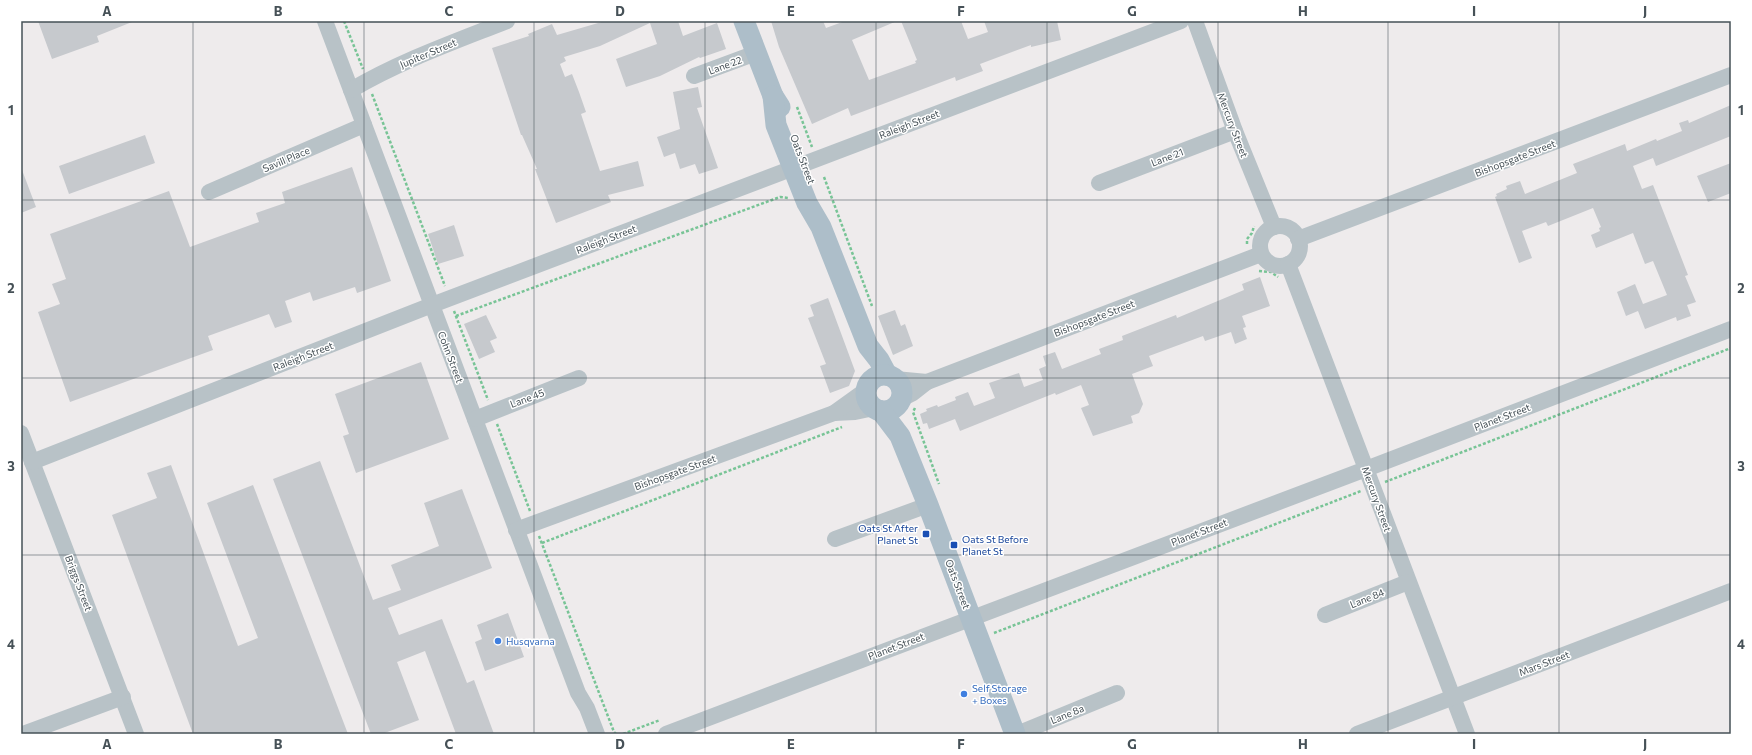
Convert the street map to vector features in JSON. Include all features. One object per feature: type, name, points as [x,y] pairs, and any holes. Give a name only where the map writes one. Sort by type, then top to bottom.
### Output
[{"type":"main road","name":"Oats Street","points":[[744,21],[773,96],[788,120],[807,203],[822,227],[868,346],[867,364],[880,381]]},
{"type":"main road","points":[[880,381],[902,388],[894,405],[867,401],[880,381]]},
{"type":"main road","name":"Oats Street","points":[[894,405],[900,436],[1016,734]]},
{"type":"street","name":"Cohn Street","points":[[325,21],[578,693],[587,708],[597,734]]},
{"type":"street","name":"Jupiter Street","points":[[352,90],[382,73],[420,55],[507,21]]},
{"type":"street","name":"Raleigh Street","points":[[32,462],[432,305],[1181,21]]},
{"type":"street","name":"Mercury Street","points":[[1195,21],[1235,131],[1274,227]]},
{"type":"street","name":"Lane 22","points":[[694,76],[756,53]]},
{"type":"street","name":"Bishopsgate Street","points":[[1298,239],[1731,75]]},
{"type":"street","name":"Savill Place","points":[[209,192],[364,125]]},
{"type":"street","name":"Lane 21","points":[[1098,183],[1235,131]]},
{"type":"street","points":[[1280,226],[1291,230],[1298,239],[1299,251],[1293,261],[1288,264],[1276,266],[1265,260],[1261,254],[1261,241],[1268,230],[1274,227],[1280,226]]},
{"type":"street","name":"Bishopsgate Street","points":[[834,413],[855,412],[894,405],[927,382],[1261,254]]},
{"type":"street","name":"Mercury Street","points":[[1288,264],[1466,734]]},
{"type":"street","name":"Planet Street","points":[[666,734],[1731,329]]},
{"type":"street","name":"Lane 45","points":[[475,418],[579,378]]},
{"type":"street","name":"Bishopsgate Street","points":[[516,530],[834,413],[880,381],[927,382]]},
{"type":"street","name":"Briggs Street","points":[[21,433],[136,734]]},
{"type":"street","points":[[835,539],[928,505]]},
{"type":"street","name":"Lane 84","points":[[1325,615],[1408,582]]},
{"type":"street","name":"Mars Street","points":[[1357,734],[1731,591]]},
{"type":"street","name":"Cohn Street","points":[[578,693],[578,706],[588,734]]},
{"type":"street","name":"Lane 8a","points":[[1016,734],[1117,693]]},
{"type":"street","points":[[23,734],[123,697]]},
{"type":"path","points":[[344,21],[542,543],[616,733]]},
{"type":"path","points":[[824,177],[874,312]]},
{"type":"path","points":[[456,316],[780,197],[792,199]]},
{"type":"path","points":[[1248,244],[1247,239],[1252,233],[1254,226]]},
{"type":"path","points":[[1258,271],[1271,272],[1278,277]]},
{"type":"path","points":[[1383,482],[1731,348]]},
{"type":"path","points":[[894,405],[913,412],[940,487]]},
{"type":"path","points":[[542,543],[846,426]]},
{"type":"path","points":[[992,633],[1362,491]]},
{"type":"building","points":[[38,21],[132,22],[97,36],[99,42],[52,59]]},
{"type":"building","points":[[605,21],[678,21],[683,36],[717,23],[726,49],[700,58],[699,57],[660,76],[626,87],[616,59],[657,44],[650,23],[600,46],[564,57],[566,61],[560,64],[565,77],[572,74],[579,92],[586,112],[581,114],[600,171],[638,161],[644,186],[608,195],[611,202],[556,223],[535,169],[537,169],[521,135],[492,48],[529,36],[528,34],[552,24],[557,35]]},
{"type":"building","points":[[771,21],[823,21],[826,28],[845,21],[897,21],[852,40],[869,80],[916,63],[915,61],[917,60],[901,21],[961,21],[968,39],[988,32],[984,21],[1057,21],[1061,40],[1031,47],[1031,45],[980,64],[983,71],[956,81],[955,77],[851,116],[848,108],[812,124],[779,47]]},
{"type":"building","points":[[698,87],[702,107],[697,108],[718,168],[699,174],[695,164],[680,169],[675,153],[664,157],[657,137],[680,129],[673,92]]},
{"type":"building","points":[[1731,105],[1731,136],[1656,166],[1653,158],[1633,166],[1642,189],[1653,185],[1688,275],[1685,276],[1696,302],[1687,305],[1691,316],[1677,321],[1676,317],[1645,329],[1638,311],[1626,316],[1617,292],[1635,284],[1643,304],[1667,295],[1653,261],[1645,264],[1633,233],[1596,248],[1591,235],[1600,231],[1599,228],[1601,227],[1593,208],[1548,226],[1546,222],[1522,231],[1532,258],[1519,263],[1495,197],[1497,196],[1496,194],[1507,189],[1506,186],[1520,181],[1525,194],[1577,173],[1573,164],[1625,144],[1627,151],[1656,139],[1657,141],[1682,131],[1679,123],[1688,120],[1689,123]]},
{"type":"building","points":[[145,135],[155,163],[69,194],[59,166]]},
{"type":"building","points":[[1731,163],[1731,193],[1708,202],[1697,176]]},
{"type":"building","points":[[352,167],[391,281],[357,293],[355,287],[313,301],[310,292],[285,301],[292,322],[275,328],[269,314],[208,336],[213,350],[70,402],[38,312],[60,304],[52,284],[66,279],[50,234],[169,191],[190,247],[259,222],[256,213],[285,203],[282,192]]},
{"type":"building","points":[[22,170],[36,207],[21,213],[21,171]]},
{"type":"building","points":[[454,225],[464,256],[438,264],[428,234]]},
{"type":"building","points":[[1260,277],[1270,306],[1242,316],[1246,327],[1243,328],[1247,339],[1235,344],[1231,332],[1205,341],[1203,336],[1149,356],[1153,366],[1132,374],[1143,404],[1139,413],[1131,416],[1133,423],[1093,436],[1081,408],[1089,405],[1081,385],[1056,395],[1055,393],[960,431],[955,419],[929,429],[927,423],[923,424],[920,414],[927,411],[926,409],[937,405],[938,407],[956,400],[955,397],[968,392],[974,406],[995,398],[989,383],[1019,373],[1024,387],[1043,380],[1039,369],[1046,366],[1043,356],[1055,352],[1062,369],[1101,354],[1099,349],[1123,340],[1122,336],[1176,315],[1177,318],[1244,290],[1242,284]]},
{"type":"building","points":[[828,298],[855,371],[849,386],[830,393],[820,366],[826,364],[808,318],[814,316],[810,305]]},
{"type":"building","points":[[895,310],[901,326],[905,324],[913,346],[893,355],[878,316]]},
{"type":"building","points":[[486,315],[497,338],[490,341],[495,352],[479,359],[464,324]]},
{"type":"building","points":[[421,362],[449,439],[356,473],[343,436],[349,434],[335,394]]},
{"type":"building","points":[[320,461],[373,600],[401,590],[391,565],[439,546],[424,503],[462,489],[492,568],[388,608],[399,635],[442,619],[467,683],[474,680],[494,734],[456,734],[425,651],[397,662],[419,720],[382,734],[371,734],[273,479]]},
{"type":"building","points":[[171,465],[238,646],[258,638],[207,503],[253,485],[348,734],[193,734],[112,515],[157,498],[147,473]]},
{"type":"building","name":"Husqvarna","points":[[508,613],[524,657],[485,671],[475,642],[482,639],[477,625]]},
{"type":"place","name":"Oats St After Planet St","points":[[926,534]]},
{"type":"place","name":"Oats St Before Planet St","points":[[954,545]]},
{"type":"place","name":"Husqvarna","points":[[498,641]]},
{"type":"place","name":"Self Storage + Boxes","points":[[964,694]]}]
